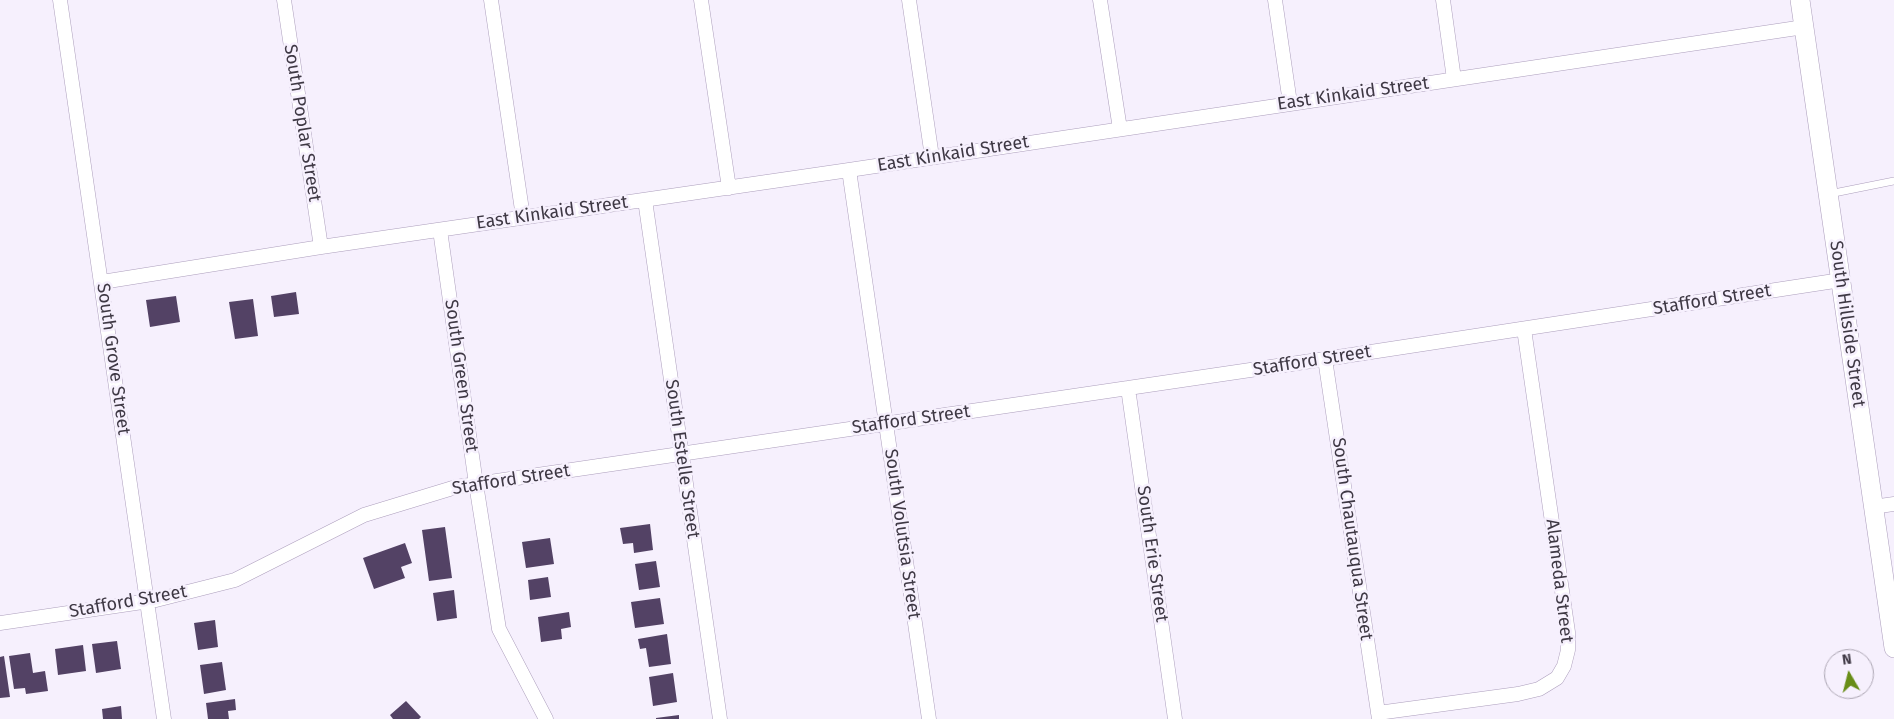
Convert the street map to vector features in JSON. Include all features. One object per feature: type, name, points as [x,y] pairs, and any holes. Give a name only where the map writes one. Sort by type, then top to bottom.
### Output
[{"type":"main road","name":"South Hillside Street","points":[[1800,0],[1894,648]]},
{"type":"street","name":"South Grove Street","points":[[60,0],[164,719]]},
{"type":"street","name":"South Poplar Street","points":[[284,0],[321,247]]},
{"type":"street","points":[[491,0],[523,218]]},
{"type":"street","points":[[701,0],[730,188]]},
{"type":"street","points":[[909,0],[932,157]]},
{"type":"street","points":[[1100,0],[1120,129]]},
{"type":"street","points":[[1275,0],[1290,103]]},
{"type":"street","points":[[1443,0],[1454,79]]},
{"type":"street","name":"East Kinkaid Street","points":[[102,282],[321,247],[730,188],[1804,27]]},
{"type":"street","name":"South Volutsia Street","points":[[849,170],[929,719]]},
{"type":"street","name":"South Estelle Street","points":[[645,200],[720,719]]},
{"type":"street","name":"South Green Street","points":[[440,230],[499,630],[546,719]]},
{"type":"street","name":"Stafford Street","points":[[0,622],[148,602],[235,580],[364,515],[476,484],[1325,359],[1841,280]]},
{"type":"street","name":"Alameda Street","points":[[1378,716],[1539,689],[1557,678],[1564,666],[1568,650],[1568,632],[1524,329]]},
{"type":"street","name":"South Chautauqua Street","points":[[1325,359],[1378,716]]},
{"type":"street","name":"South Erie Street","points":[[1128,388],[1175,719]]},
{"type":"street","points":[[1874,508],[1894,504]]},
{"type":"lane","points":[[1828,194],[1894,181]]},
{"type":"building","points":[[296,292],[299,314],[274,317],[271,296]]},
{"type":"building","points":[[176,296],[180,322],[150,327],[146,300]]},
{"type":"building","points":[[253,299],[258,336],[235,339],[229,302]]},
{"type":"building","points":[[650,524],[653,550],[634,553],[633,543],[623,544],[620,528]]},
{"type":"building","points":[[445,527],[452,578],[429,581],[422,530]]},
{"type":"building","points":[[550,538],[554,564],[526,568],[522,542]]},
{"type":"building","points":[[405,543],[412,563],[401,567],[405,578],[374,589],[363,558]]},
{"type":"building","points":[[656,561],[660,587],[639,590],[635,564]]},
{"type":"building","points":[[548,577],[551,597],[530,600],[528,580]]},
{"type":"building","points":[[454,590],[457,618],[437,621],[433,593]]},
{"type":"building","points":[[660,598],[664,624],[635,628],[631,602]]},
{"type":"building","points":[[569,612],[571,627],[561,629],[562,639],[541,642],[538,617]]},
{"type":"building","points":[[215,620],[218,647],[198,650],[194,623]]},
{"type":"building","points":[[667,634],[671,664],[649,667],[646,648],[640,649],[638,639]]},
{"type":"building","points":[[117,641],[121,669],[96,673],[92,644]]},
{"type":"building","points":[[83,645],[86,671],[58,675],[55,649]]},
{"type":"building","points":[[30,653],[33,673],[45,671],[48,691],[26,694],[25,688],[14,689],[9,656]]},
{"type":"building","points":[[4,656],[10,697],[0,698],[0,657]]},
{"type":"building","points":[[222,662],[226,690],[204,694],[200,665]]},
{"type":"building","points":[[673,673],[677,702],[653,706],[649,677]]},
{"type":"building","points":[[235,699],[236,710],[228,711],[229,719],[208,719],[206,703]]},
{"type":"building","points":[[406,701],[421,717],[419,719],[393,719],[390,715]]},
{"type":"building","points":[[121,706],[122,719],[103,719],[102,709]]},
{"type":"building","points":[[679,715],[679,719],[656,719],[656,718]]}]
